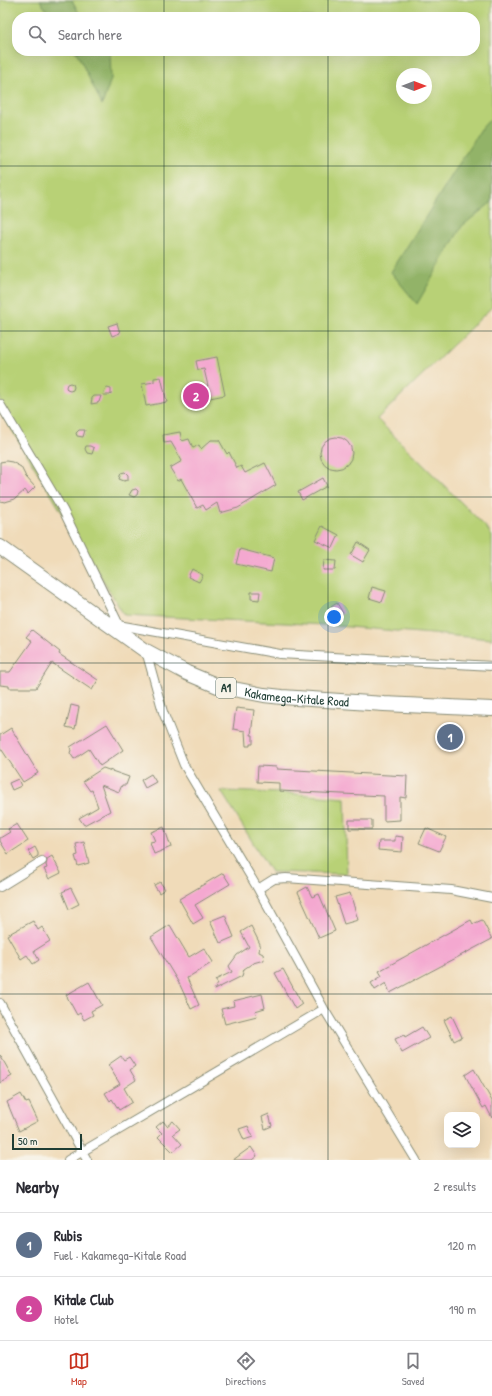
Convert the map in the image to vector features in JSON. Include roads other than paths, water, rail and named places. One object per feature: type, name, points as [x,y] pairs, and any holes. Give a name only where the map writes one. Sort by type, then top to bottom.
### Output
[{"type":"highway","name":"Kakamega-Kitale Road","points":[[0,547],[122,631],[146,650],[187,673],[218,686],[251,693],[282,697],[492,709]]},
{"type":"street","points":[[0,404],[63,510],[122,631],[280,654],[492,666]]},
{"type":"street","points":[[146,650],[163,712],[184,765],[258,889],[324,1009],[416,1160]]},
{"type":"street","points":[[0,886],[42,861]]},
{"type":"street","points":[[258,889],[274,879],[286,878],[451,890],[492,898]]},
{"type":"street","points":[[0,1004],[87,1160]]},
{"type":"street","points":[[68,1160],[324,1009]]},
{"type":"place","name":"Kitale Club","points":[[196,396]]},
{"type":"place","name":"Rubis","points":[[450,737]]}]
